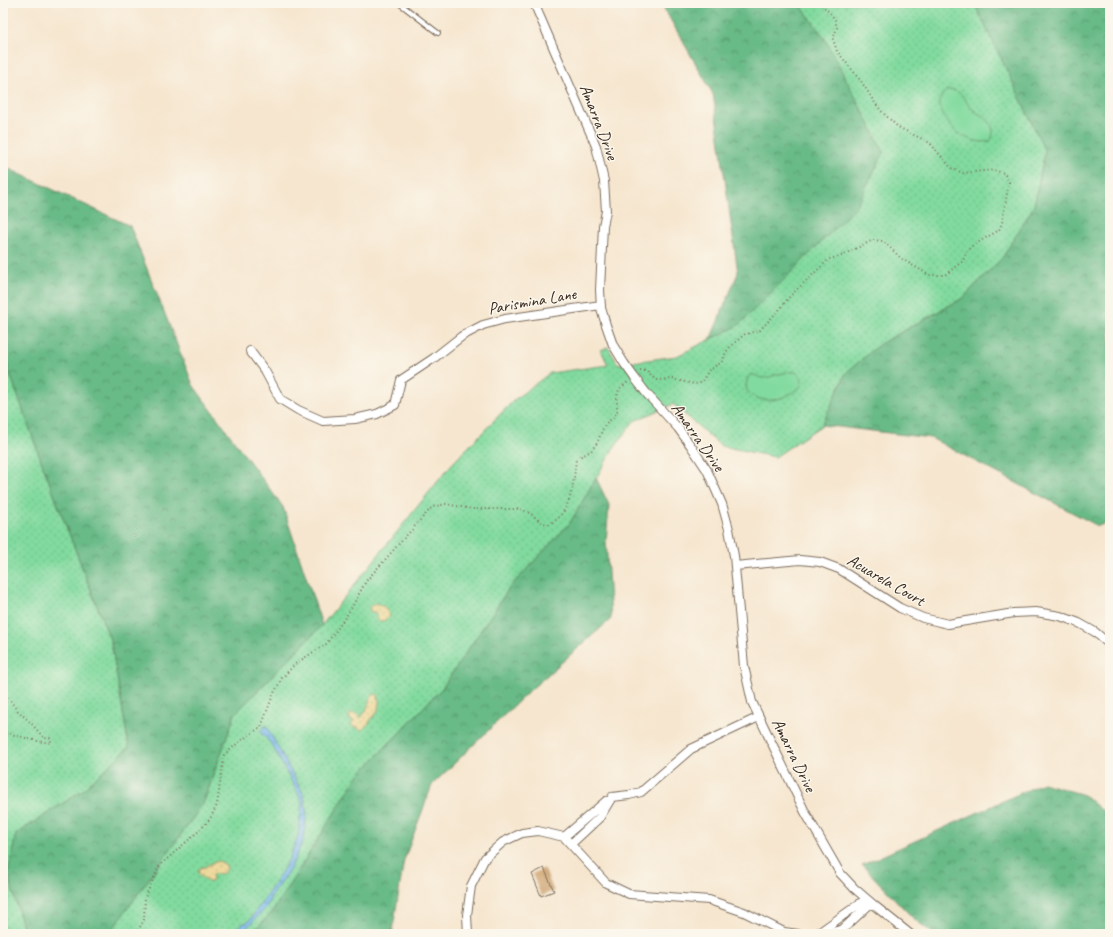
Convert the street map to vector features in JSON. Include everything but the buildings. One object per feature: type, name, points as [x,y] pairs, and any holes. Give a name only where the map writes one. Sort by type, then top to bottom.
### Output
[{"type":"street","name":"Amarra Drive","points":[[534,3],[596,146],[604,181],[606,211],[603,226],[600,290],[601,305],[613,345],[624,363],[647,394],[678,428],[707,470],[722,504],[729,529],[735,566],[744,666],[752,702],[805,812],[840,872],[854,888],[910,934]]},
{"type":"street","name":"Parismina Lane","points":[[250,351],[265,371],[280,399],[298,410],[323,421],[355,419],[377,414],[395,405],[401,380],[434,358],[462,336],[483,325],[505,319],[601,305]]},
{"type":"street","name":"Acuarela Court","points":[[735,566],[800,560],[820,562],[839,569],[900,608],[923,618],[948,624],[1014,613],[1036,612],[1060,616],[1079,623],[1094,632],[1110,646]]},
{"type":"street","points":[[564,837],[612,797],[641,792],[691,749],[759,717]]},
{"type":"street","points":[[571,844],[600,817],[612,797]]},
{"type":"street","points":[[468,934],[467,915],[471,886],[485,858],[503,842],[522,833],[538,831],[564,837],[606,882],[629,894],[709,900],[744,912],[784,932],[798,934]]},
{"type":"street","points":[[817,934],[869,901]]},
{"type":"street","points":[[827,934],[843,929],[869,901]]},
{"type":"lane","points":[[399,3],[438,33]]},
{"type":"path","points":[[640,371],[647,371],[656,380],[672,379],[701,384],[709,370],[722,362],[726,352],[731,346],[745,334],[760,330],[790,296],[829,259],[841,256],[873,240],[883,241],[902,259],[929,275],[945,275],[963,261],[966,252],[972,246],[998,230],[1002,223],[1009,182],[1004,173],[993,170],[963,173],[951,168],[930,143],[898,127],[875,103],[861,81],[837,52],[833,39],[837,28],[835,20],[820,3]]},
{"type":"path","points":[[136,934],[144,920],[145,897],[160,865],[200,830],[210,819],[218,805],[224,755],[238,742],[261,727],[273,695],[282,678],[295,664],[326,644],[352,607],[366,581],[432,507],[446,504],[472,509],[520,509],[530,512],[542,523],[549,524],[559,518],[567,504],[573,485],[576,459],[591,451],[597,443],[604,424],[614,417],[617,411],[617,397],[619,389],[631,380]]},
{"type":"path","points":[[3,691],[44,738],[51,738],[51,743],[3,732]]},
{"type":"green space","points":[[661,3],[799,3],[825,39],[884,152],[856,207],[739,325],[710,340],[738,273],[713,94]]},
{"type":"green space","points":[[799,3],[1110,3],[1045,152],[1034,206],[1003,257],[963,298],[880,344],[846,373],[822,425],[775,457],[721,446],[673,404],[634,421],[613,449],[570,523],[510,587],[443,687],[357,777],[273,911],[251,934],[109,934],[203,804],[235,714],[322,625],[451,465],[514,400],[550,373],[608,365],[601,350],[608,347],[618,364],[677,356],[739,325],[825,39]]},
{"type":"green space","points":[[974,3],[1110,3],[1110,522],[1098,526],[931,438],[822,425],[846,373],[880,344],[963,298],[1003,257],[1034,206],[1045,151]]},
{"type":"green space","points":[[948,90],[953,90],[959,93],[974,111],[987,119],[993,131],[990,141],[982,142],[969,139],[957,132],[948,123],[942,111],[940,100],[943,94]]},
{"type":"green space","points":[[3,166],[130,226],[193,385],[283,507],[322,625],[235,714],[203,804],[109,934],[25,934],[8,874],[16,834],[83,790],[129,747],[111,642],[46,474],[6,363],[3,284]]},
{"type":"green space","points":[[3,284],[6,363],[46,474],[111,642],[129,747],[83,790],[16,834],[8,874],[25,934],[3,934]]},
{"type":"green space","points":[[788,372],[797,373],[800,376],[802,383],[799,388],[786,396],[775,400],[764,400],[752,396],[747,390],[746,387],[748,377],[750,375],[766,378]]},
{"type":"green space","points":[[596,478],[609,505],[606,541],[611,619],[528,692],[432,785],[404,860],[392,934],[251,934],[273,911],[357,777],[443,687],[510,587],[570,523]]},
{"type":"green space","points":[[1043,783],[1084,795],[1100,809],[1110,814],[1110,934],[934,934],[914,919],[862,865]]},
{"type":"sand","points":[[376,603],[383,606],[387,610],[390,616],[387,619],[383,621],[379,620],[376,618],[378,614],[371,612],[369,608]]},
{"type":"sand","points":[[375,694],[378,695],[379,702],[374,717],[362,730],[353,727],[351,724],[354,721],[349,719],[350,714],[354,713],[362,717],[371,698]]},
{"type":"sand","points":[[219,861],[226,865],[226,871],[221,874],[213,874],[212,882],[208,882],[200,875],[198,871],[200,868]]},
{"type":"water","points":[[266,725],[304,795],[307,812],[304,839],[290,869],[273,893],[266,908],[248,927],[239,934],[226,934],[250,920],[289,859],[298,836],[302,801],[272,745],[260,731]]}]
